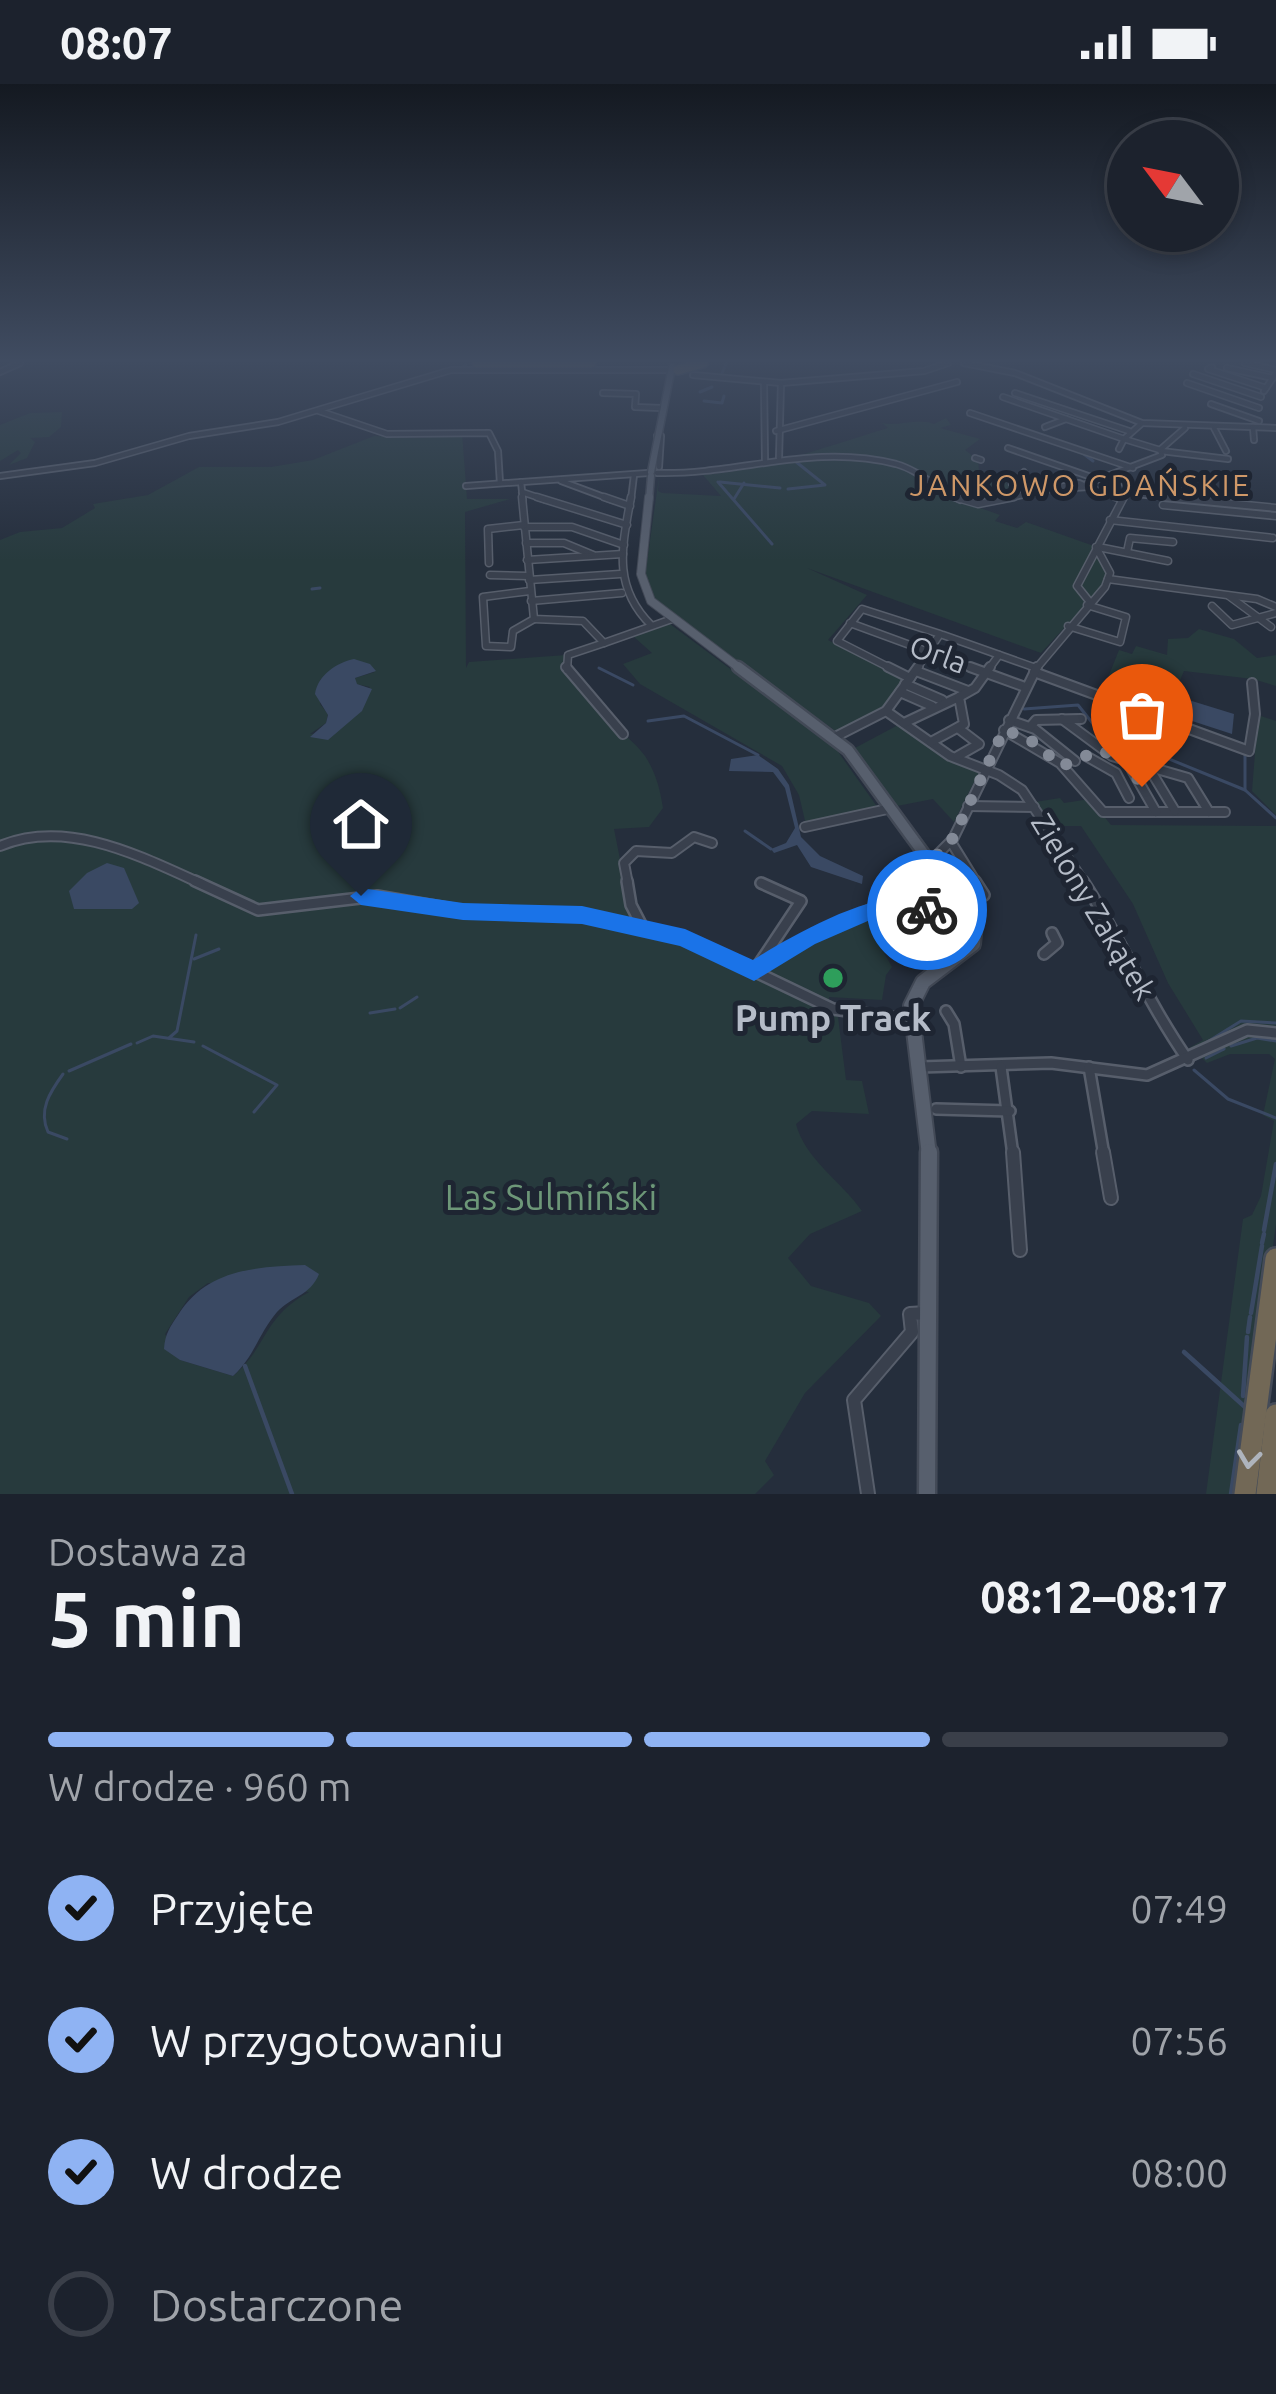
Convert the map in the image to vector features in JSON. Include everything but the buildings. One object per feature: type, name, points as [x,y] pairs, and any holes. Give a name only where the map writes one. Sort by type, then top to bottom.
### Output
[{"type":"highway","points":[[1245,1494],[1276,1259]]},
{"type":"highway","points":[[1267,1494],[1276,1415]]},
{"type":"main road","points":[[658,429],[641,579],[651,601],[833,738],[932,860],[976,928],[973,944],[920,986],[911,1020],[929,1135],[927,1494]]},
{"type":"street","points":[[0,476],[100,462],[189,436],[236,429]]},
{"type":"street","points":[[363,429],[378,435],[425,436],[470,429],[489,433],[498,451],[500,483]]},
{"type":"street","points":[[765,429],[765,461]]},
{"type":"street","points":[[779,458],[776,431],[784,429]]},
{"type":"street","points":[[1017,429],[1133,468]]},
{"type":"street","points":[[1093,429],[1161,451],[1227,455],[1214,429]]},
{"type":"street","points":[[1123,429],[1130,431]]},
{"type":"street","points":[[1119,449],[1133,429]]},
{"type":"street","points":[[466,486],[709,473],[779,458],[846,456],[901,465],[969,502],[1086,485],[1119,475],[1160,457],[1184,429]]},
{"type":"street","points":[[1254,440],[1256,429]]},
{"type":"street","points":[[1085,434],[1108,434]]},
{"type":"street","points":[[1008,448],[1097,479]]},
{"type":"street","points":[[1176,452],[1186,465]]},
{"type":"street","points":[[1024,472],[1012,484],[1031,494]]},
{"type":"street","points":[[652,473],[630,506],[620,574],[622,592],[633,610],[652,626]]},
{"type":"street","points":[[1068,626],[1120,642],[1126,616],[1088,603],[1077,586],[1124,496],[1128,483],[1119,475]]},
{"type":"street","points":[[560,480],[630,506]]},
{"type":"street","points":[[520,482],[534,619]]},
{"type":"street","points":[[1086,485],[1124,496],[1276,512]]},
{"type":"street","points":[[522,492],[628,524]]},
{"type":"street","points":[[576,507],[595,495]]},
{"type":"street","points":[[1163,505],[1276,512]]},
{"type":"street","points":[[1110,520],[1273,538]]},
{"type":"street","points":[[489,563],[488,530],[524,526],[572,527],[624,549]]},
{"type":"street","points":[[1127,552],[1130,538],[1173,542]]},
{"type":"street","points":[[526,543],[565,543],[593,555]]},
{"type":"street","points":[[1097,547],[1168,559],[1165,571]]},
{"type":"street","points":[[932,860],[951,842],[1035,670],[1108,579],[1110,573],[1097,547]]},
{"type":"street","points":[[527,560],[624,549]]},
{"type":"street","points":[[490,575],[620,574]]},
{"type":"street","points":[[1108,579],[1228,595],[1276,610]]},
{"type":"street","points":[[604,643],[583,621],[534,619],[513,631],[511,647],[486,646],[483,597],[622,592]]},
{"type":"street","points":[[1228,595],[1271,627]]},
{"type":"street","points":[[1212,606],[1232,625],[1260,620],[1276,610]]},
{"type":"street","points":[[944,701],[837,641],[865,608],[1250,751],[1255,714],[1252,683]]},
{"type":"street","points":[[623,734],[574,679],[565,658],[672,620]]},
{"type":"street","name":"Orla","points":[[850,623],[1025,687]]},
{"type":"street","points":[[833,738],[886,711],[942,634]]},
{"type":"street","points":[[904,723],[970,692],[999,655]]},
{"type":"street","points":[[1011,680],[1022,663]]},
{"type":"street","points":[[908,681],[970,692]]},
{"type":"street","points":[[908,681],[934,706]]},
{"type":"street","points":[[931,742],[958,728],[965,718],[959,698]]},
{"type":"street","name":"Zielony Zakątek","points":[[886,711],[931,742],[1014,784],[1035,807],[1109,921],[1159,1018],[1189,1060]]},
{"type":"street","points":[[1062,719],[1100,750],[1188,778],[1209,812]]},
{"type":"street","points":[[1030,728],[1036,720],[1081,719]]},
{"type":"street","points":[[1007,725],[1030,728],[1075,761]]},
{"type":"street","points":[[1007,725],[1062,766],[1103,812],[1225,812]]},
{"type":"street","points":[[958,728],[979,744],[958,756]]},
{"type":"street","points":[[1062,766],[1100,750]]},
{"type":"street","points":[[1086,756],[1116,773],[1129,798]]},
{"type":"street","points":[[1128,762],[1156,812]]},
{"type":"street","points":[[1150,768],[1175,812]]},
{"type":"street","points":[[968,806],[1035,807]]},
{"type":"street","points":[[805,826],[892,808]]},
{"type":"street","points":[[0,847],[24,836],[77,836],[171,870],[258,910],[377,896],[463,911],[555,911],[685,938],[832,1009],[911,1020]]},
{"type":"street","points":[[644,929],[631,905],[624,863],[636,851],[672,853],[694,836],[712,843]]},
{"type":"street","points":[[951,842],[984,895]]},
{"type":"street","points":[[754,971],[802,902],[761,883]]},
{"type":"street","points":[[754,971],[807,938],[875,908],[967,909]]},
{"type":"street","points":[[1044,954],[1057,944],[1052,933]]},
{"type":"street","points":[[946,1011],[954,1024],[961,1067]]},
{"type":"street","points":[[919,1067],[1051,1063],[1147,1076],[1247,1030],[1276,1033]]},
{"type":"street","points":[[1001,1067],[1010,1111],[1020,1250]]},
{"type":"street","points":[[1089,1067],[1112,1198]]},
{"type":"street","points":[[936,1109],[1010,1111]]},
{"type":"street","points":[[868,1494],[854,1400],[912,1332],[910,1314],[929,1314]]},
{"type":"green space","points":[[0,429],[59,429],[49,437],[30,438],[35,442],[27,458],[9,465],[21,453],[18,450],[0,461]]},
{"type":"green space","points":[[885,429],[943,429],[980,439],[965,450],[978,460],[979,471],[1010,478],[1006,484],[1028,492],[975,506],[1000,515],[995,521],[1017,528],[1026,522],[1094,546],[1107,573],[1101,588],[1041,653],[807,568],[867,595],[828,640],[904,680],[888,705],[837,732],[666,611],[649,592],[645,576],[659,477],[662,493],[721,496],[703,475],[796,456]]},
{"type":"green space","name":"Las Sulmiński","points":[[462,432],[467,499],[510,499],[465,512],[466,668],[469,662],[566,655],[566,668],[582,695],[637,746],[654,774],[663,808],[649,827],[614,829],[634,930],[683,940],[838,1017],[846,1080],[862,1081],[869,1114],[812,1111],[796,1124],[815,1159],[862,1211],[810,1234],[788,1258],[811,1286],[869,1303],[881,1316],[805,1393],[765,1461],[774,1475],[755,1494],[0,1494],[0,540],[20,532],[62,528],[95,508],[93,504],[148,495],[199,467],[271,467],[313,460],[374,436],[423,438]],"holes":[[[375,672],[355,678],[356,684],[370,687],[338,731],[310,734],[326,723],[328,714],[320,704],[320,680],[328,674]],[[208,1283],[309,1292],[282,1312],[233,1376],[180,1360],[165,1334],[189,1297]]]},
{"type":"green space","points":[[670,624],[834,746],[878,808],[806,825],[799,795],[782,766],[640,684],[623,664],[652,653],[634,637]]},
{"type":"green space","points":[[1199,629],[1234,639],[1257,658],[1276,655],[1276,686],[1184,671],[1176,690],[1144,678],[1133,683],[1109,675],[1119,650],[1132,654],[1136,646],[1167,655],[1168,639],[1188,638]]},
{"type":"green space","points":[[1258,715],[1276,721],[1276,815],[1252,791]]},
{"type":"green space","points":[[900,724],[979,772],[954,822],[933,799],[897,806],[853,749]]},
{"type":"green space","points":[[1060,798],[1064,803],[1090,799],[1111,825],[1276,826],[1276,1029],[1247,1026],[1198,1054],[1189,1048],[1203,1040],[1168,983],[1133,904],[1081,826],[1053,826],[1035,802]]},
{"type":"green space","points":[[864,917],[883,931],[879,944],[892,967],[882,1000],[829,997],[829,1004],[767,970],[796,946]]},
{"type":"green space","points":[[1246,1034],[1276,1035],[1276,1224],[1239,1494],[1206,1494],[1243,1219],[1252,1215],[1261,1196],[1274,1121],[1263,1115],[1275,1059],[1269,1054],[1230,1054],[1207,1063],[1201,1057]]},
{"type":"water","points":[[354,659],[376,671],[355,678],[357,684],[372,689],[362,711],[328,740],[310,737],[328,715],[315,694],[320,681],[335,667]]},
{"type":"water","points":[[1153,689],[1234,714],[1232,734],[1143,705],[1139,696]]},
{"type":"water","points":[[758,755],[778,769],[789,785],[801,837],[820,856],[863,876],[862,884],[811,867],[797,845],[774,853],[771,849],[786,843],[795,828],[785,788],[773,772],[729,771],[731,759]]},
{"type":"water","points":[[107,863],[124,868],[139,903],[132,909],[74,909],[69,891],[87,873]]},
{"type":"water","points":[[305,1265],[319,1274],[315,1281],[277,1312],[233,1376],[180,1360],[164,1349],[173,1323],[190,1300],[218,1279],[250,1270]]},
{"type":"waterway","points":[[1081,452],[1093,461]]},
{"type":"waterway","points":[[788,489],[825,485],[795,461]]},
{"type":"waterway","points":[[718,482],[772,544]]},
{"type":"waterway","points":[[720,482],[743,484]]},
{"type":"waterway","points":[[734,499],[743,484]]},
{"type":"waterway","points":[[743,484],[780,488]]},
{"type":"waterway","points":[[312,589],[320,588]]},
{"type":"waterway","points":[[599,668],[633,685]]},
{"type":"waterway","points":[[1024,709],[1078,705],[1098,730],[1245,790]]},
{"type":"waterway","points":[[648,721],[684,716],[758,755]]},
{"type":"waterway","points":[[1245,752],[1245,790]]},
{"type":"waterway","points":[[1245,790],[1276,818]]},
{"type":"waterway","points":[[745,831],[771,849]]},
{"type":"waterway","points":[[169,1038],[177,1031],[196,935]]},
{"type":"waterway","points":[[194,959],[219,949]]},
{"type":"waterway","points":[[400,1008],[417,997]]},
{"type":"waterway","points":[[370,1013],[395,1009]]},
{"type":"waterway","points":[[1204,1044],[1241,1021],[1276,1023]]},
{"type":"waterway","points":[[137,1043],[153,1036],[194,1042]]},
{"type":"waterway","points":[[1231,1046],[1257,1038],[1276,1041]]},
{"type":"waterway","points":[[69,1071],[131,1044]]},
{"type":"waterway","points":[[203,1046],[277,1085],[254,1112]]},
{"type":"waterway","points":[[1206,1058],[1224,1049]]},
{"type":"waterway","points":[[1194,1070],[1228,1099],[1276,1118]]},
{"type":"waterway","points":[[63,1074],[50,1094],[44,1116],[48,1132],[67,1139]]},
{"type":"waterway","points":[[1264,1230],[1276,1164]]},
{"type":"waterway","points":[[1262,1243],[1264,1234]]},
{"type":"waterway","points":[[1251,1313],[1262,1246]]},
{"type":"waterway","points":[[1248,1332],[1250,1317]]},
{"type":"waterway","points":[[1243,1396],[1247,1337]]},
{"type":"waterway","points":[[1184,1352],[1245,1407]]},
{"type":"waterway","points":[[245,1366],[292,1494]]},
{"type":"waterway","points":[[1231,1494],[1241,1425]]},
{"type":"way so far","points":[[927,910],[967,909],[932,860],[953,838],[1004,730],[1028,738],[1062,766],[1100,750],[1128,762],[1142,787]]},
{"type":"place","name":"Pump Track","points":[[833,978]]},
{"type":"district","name":"JANKOWO GDAŃSKIE","points":[[1081,486]]},
{"type":"route","points":[[361,896],[463,911],[582,915],[685,938],[754,971],[807,938],[875,908],[927,910]]}]
